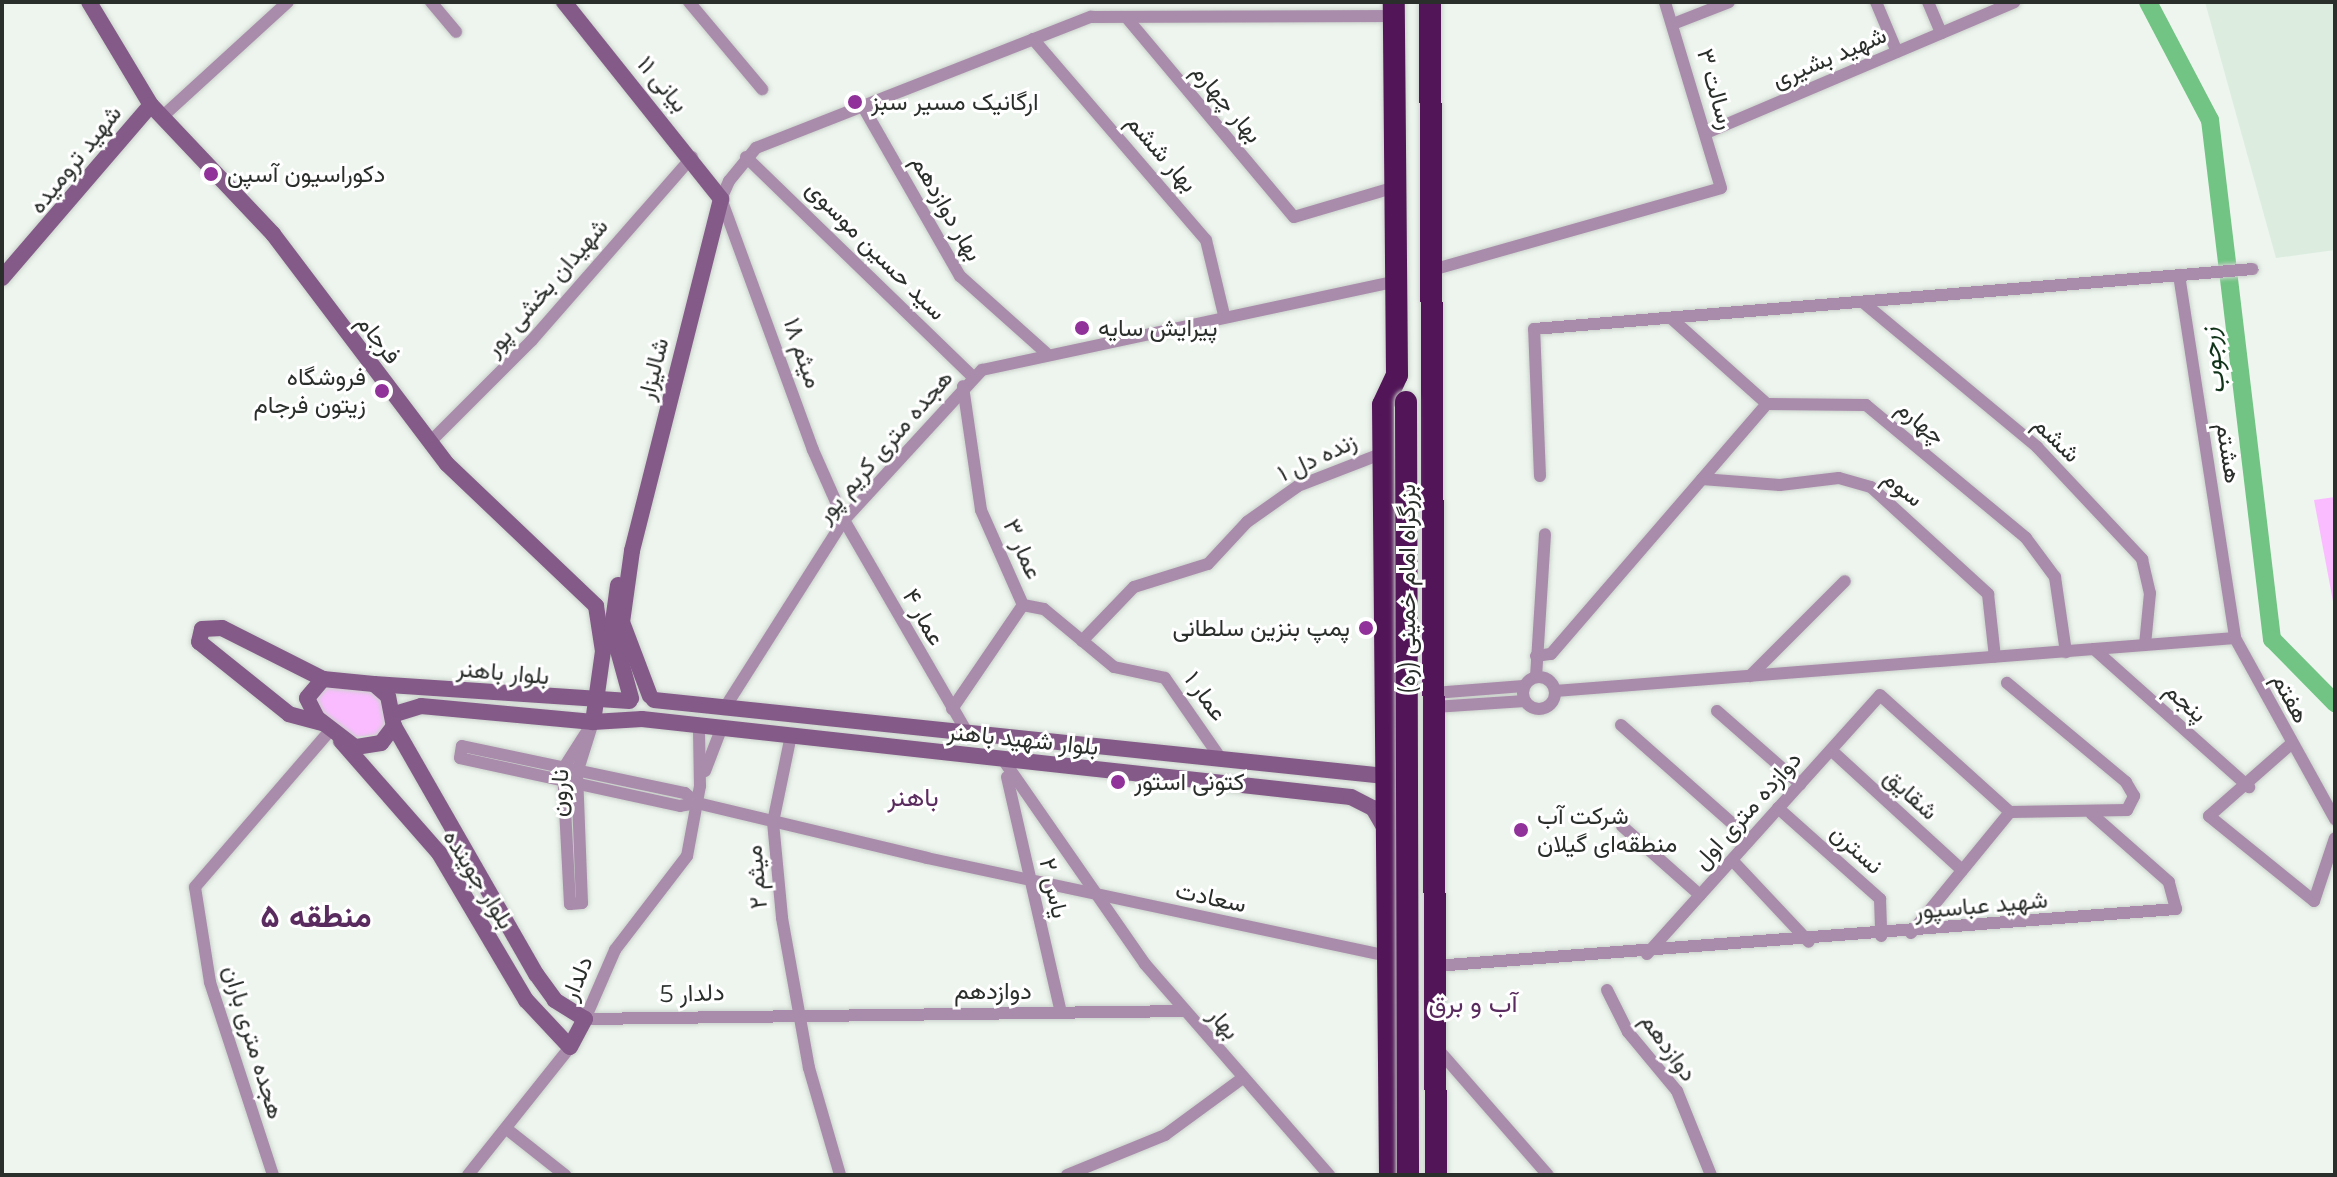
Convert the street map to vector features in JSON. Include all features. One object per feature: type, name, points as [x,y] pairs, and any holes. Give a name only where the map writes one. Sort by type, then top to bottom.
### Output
[{"type":"highway","name":"بزرگراه امام خمینی (ره)","points":[[1430,2],[1437,268],[1434,700],[1436,1175]]},
{"type":"highway","name":"بزرگراه امام خمینی (ره)","points":[[1394,9],[1397,375],[1406,402],[1408,1175]]},
{"type":"highway","name":"بزرگراه امام خمینی (ره)","points":[[1390,1175],[1385,955],[1383,403],[1397,375]]},
{"type":"highway","points":[[1385,776],[1434,753]]},
{"type":"highway","points":[[1385,776],[1415,782],[1434,811]]},
{"type":"highway","points":[[1385,930],[1404,938],[1435,931]]},
{"type":"street","name":"فرجام","points":[[89,2],[157,110],[273,234],[430,442],[566,584],[611,609]]},
{"type":"street","points":[[157,110],[288,2]]},
{"type":"street","points":[[431,2],[456,32]]},
{"type":"street","name":"بیانی ۱۱","points":[[564,2],[692,157],[721,199]]},
{"type":"street","points":[[689,2],[762,89]]},
{"type":"street","points":[[1264,2],[1264,18]]},
{"type":"street","name":"رسالت ۳","points":[[1437,268],[1721,188],[1665,2]]},
{"type":"street","points":[[1673,24],[1729,2]]},
{"type":"street","points":[[1876,2],[1897,52]]},
{"type":"street","points":[[1928,2],[1941,33]]},
{"type":"street","name":"شهید بشیری","points":[[1706,133],[1941,33],[1984,8],[2014,2]]},
{"type":"street","points":[[721,199],[746,157],[862,105],[1091,17],[1264,18],[1394,9]]},
{"type":"street","name":"بهار چهارم","points":[[1126,17],[1294,217],[1395,187]]},
{"type":"street","name":"بهار ششم","points":[[1033,39],[1206,240],[1224,315]]},
{"type":"street","name":"بهار دوازدهم","points":[[862,105],[960,276],[1046,353]]},
{"type":"street","name":"شهید ترومیده","points":[[2,278],[157,110]]},
{"type":"street","name":"شهیدان بخشی پور","points":[[430,442],[532,340],[692,157]]},
{"type":"street","name":"سید حسین موسوی","points":[[746,157],[968,382]]},
{"type":"street","points":[[1437,268],[1442,172]]},
{"type":"street","name":"میثم ۱۸","points":[[721,199],[844,520]]},
{"type":"street","name":"شالیزار","points":[[630,699],[611,609],[632,551],[721,199]]},
{"type":"street","points":[[1540,476],[1534,329],[1865,304],[2253,269]]},
{"type":"street","name":"هشتم","points":[[2183,275],[2235,638]]},
{"type":"street","name":"هجده متری کریم پور","points":[[724,709],[844,520],[968,382],[1046,353],[1396,281]]},
{"type":"street","name":"ششم","points":[[1865,304],[2037,447],[2142,559],[2150,593],[2145,645]]},
{"type":"street","points":[[1536,656],[1551,654],[1767,404],[1672,319]]},
{"type":"street","name":"عمار ۳","points":[[952,709],[1023,605],[981,510],[968,382]]},
{"type":"street","name":"چهارم","points":[[1767,404],[1866,405],[1977,497],[2026,538],[2055,577],[2066,652]]},
{"type":"street","name":"زنده دل ۱","points":[[1082,641],[1134,587],[1208,564],[1247,522],[1298,486],[1383,453]]},
{"type":"street","name":"سوم","points":[[1702,479],[1780,485],[1839,478],[1871,487],[1988,594],[1995,657]]},
{"type":"street","name":"عمار ۴","points":[[844,520],[968,734]]},
{"type":"street","points":[[1536,677],[1545,534]]},
{"type":"street","points":[[1750,676],[1845,581]]},
{"type":"street","name":"عمار ۱","points":[[1023,605],[1044,609],[1114,667],[1165,678],[1221,759]]},
{"type":"street","points":[[593,722],[611,609]]},
{"type":"street","name":"شالیزار","points":[[611,609],[652,698]]},
{"type":"street","points":[[331,732],[307,698],[323,679],[222,628],[202,629],[199,642],[289,714],[331,732],[369,748],[395,720]]},
{"type":"street","points":[[1536,677],[1555,691],[2235,638]]},
{"type":"street","name":"هفتم","points":[[2235,638],[2335,819]]},
{"type":"street","name":"پنجم","points":[[2094,649],[2249,787]]},
{"type":"street","points":[[1434,700],[1524,686],[1536,677]]},
{"type":"street","name":"بلوار باهنر","points":[[323,679],[595,704],[652,698]]},
{"type":"street","points":[[1911,933],[2010,812],[2092,814],[2127,810],[2131,788],[2007,683]]},
{"type":"street","name":"بلوار جوینده","points":[[374,684],[536,974],[555,1000],[585,1019]]},
{"type":"street","points":[[1524,686],[1525,701]]},
{"type":"street","points":[[1434,700],[1525,701],[1544,708],[1555,691]]},
{"type":"street","name":"دوازده متری اول","points":[[1647,954],[1880,695],[2010,812]]},
{"type":"street","points":[[630,699],[631,713],[642,719],[653,712],[652,698]]},
{"type":"street","name":"بلوار شهید باهنر","points":[[652,698],[724,709],[1385,776]]},
{"type":"street","name":"بلوار باهنر","points":[[395,720],[421,706],[593,722],[642,719]]},
{"type":"street","points":[[1717,711],[1800,784]]},
{"type":"street","name":"بلوار شهید باهنر","points":[[642,719],[699,730],[1005,767],[1146,776],[1357,798],[1376,810],[1385,830]]},
{"type":"street","name":"نارون","points":[[593,722],[578,779],[582,903],[570,904],[564,776],[593,722]]},
{"type":"street","points":[[1621,725],[1750,839]]},
{"type":"street","points":[[699,730],[700,786]]},
{"type":"street","name":"بلوار جوینده","points":[[331,732],[439,853],[526,1000],[570,1047]]},
{"type":"street","name":"هجده متری باران","points":[[273,1175],[210,982],[195,887],[331,732]]},
{"type":"street","points":[[700,786],[720,732]]},
{"type":"street","name":"میثم ۲","points":[[790,740],[773,822],[800,1011],[840,1175]]},
{"type":"street","points":[[2291,744],[2249,787],[2209,816],[2314,901],[2335,838]]},
{"type":"street","points":[[462,746],[564,776],[460,758],[462,746]]},
{"type":"street","name":"شقایق","points":[[1831,750],[1962,870]]},
{"type":"street","points":[[1146,776],[1149,752]]},
{"type":"street","points":[[1217,783],[1221,759]]},
{"type":"street","name":"یاس ۲","points":[[1005,767],[1028,879],[1061,1013]]},
{"type":"street","name":"بهار","points":[[1005,767],[1094,893],[1185,1011],[1329,1175]]},
{"type":"street","name":"سعادت","points":[[564,776],[685,793],[697,803],[773,822],[1385,955]]},
{"type":"street","name":"دلدار","points":[[468,1175],[508,1130],[570,1047],[615,950],[687,856],[700,786]]},
{"type":"street","name":"نسترن","points":[[1778,808],[1880,899],[1881,936]]},
{"type":"street","name":"شهید عباسپور","points":[[1435,966],[1809,942],[2176,909],[2179,897],[2169,882],[2092,814]]},
{"type":"street","points":[[1622,826],[1700,895]]},
{"type":"street","points":[[1732,860],[1809,942]]},
{"type":"street","name":"دوازدهم","points":[[1607,990],[1628,1032],[1677,1091],[1711,1175]]},
{"type":"street","name":"دلدار 5","points":[[585,1019],[800,1011]]},
{"type":"street","name":"دوازدهم","points":[[800,1011],[1185,1011]]},
{"type":"street","points":[[1435,1046],[1548,1175]]},
{"type":"street","points":[[1067,1175],[1165,1135],[1243,1078]]},
{"type":"street","points":[[508,1130],[565,1175]]},
{"type":"shaded area","points":[[2205,2],[2335,2],[2335,250],[2276,258]]},
{"type":"shaded area","points":[[2335,497],[2335,612],[2314,500]]},
{"type":"shaded area","points":[[325,685],[375,691],[388,709],[383,734],[348,738],[313,704]]},
{"type":"waterway","name":"زرجوب","points":[[2148,2],[2210,120],[2272,639],[2335,703]]},
{"type":"place","name":"ارگانیک مسیر سبز","points":[[855,102]]},
{"type":"place","name":"دکوراسیون آسپن","points":[[211,174]]},
{"type":"place","name":"پیرایش سایه","points":[[1082,328]]},
{"type":"place","name":"فروشگاه زیتون فرجام","points":[[382,391]]},
{"type":"place","name":"پمپ بنزین سلطانی","points":[[1366,628]]},
{"type":"place","name":"کتونی استور","points":[[1118,782]]},
{"type":"place","name":"شرکت آب منطقه‌ای گیلان","points":[[1521,830]]},
{"type":"district","name":"باهنر","points":[[913,798]]},
{"type":"district","name":"منطقه ۵","points":[[316,916]]},
{"type":"district","name":"آب و برق","points":[[1473,1004]]}]
